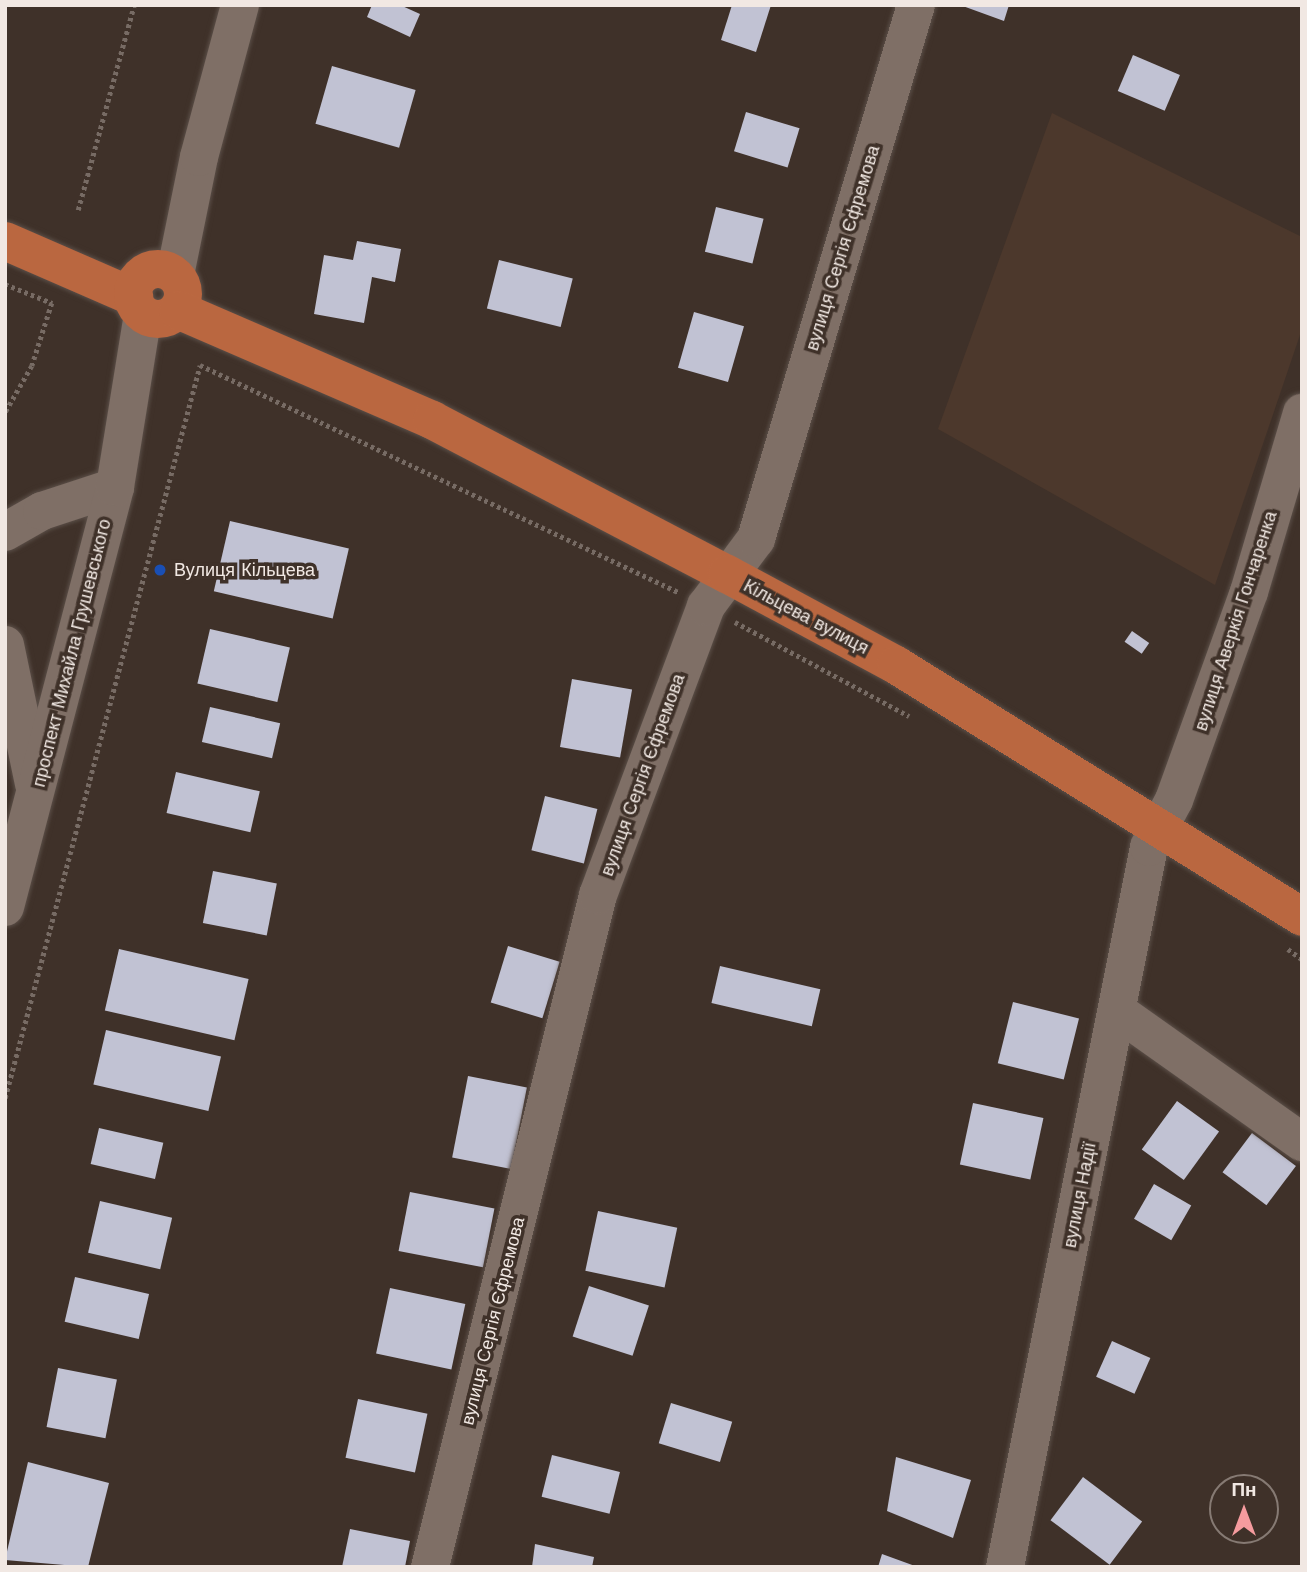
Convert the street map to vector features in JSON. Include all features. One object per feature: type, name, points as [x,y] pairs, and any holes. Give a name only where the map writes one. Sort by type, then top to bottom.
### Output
[{"type":"main road","name":"Кільцева вулиця","points":[[5,241],[159,294],[290,354],[727,574],[896,665],[1160,825],[1302,917]]},
{"type":"street","name":"проспект Михайла Грушевського","points":[[5,906],[115,487],[159,294],[240,5]]},
{"type":"street","name":"вулиця Сергія Єфремова","points":[[430,1567],[598,895],[706,606],[727,574],[756,539],[916,5]]},
{"type":"street","name":"вулиця Аверкія Гончаренка","points":[[1160,825],[1249,592],[1302,413]]},
{"type":"street","points":[[5,532],[42,510],[115,487]]},
{"type":"street","points":[[5,645],[36,793]]},
{"type":"street","name":"вулиця Надії","points":[[1014,1562],[1116,1011],[1149,847],[1160,825]]},
{"type":"street","points":[[1116,1011],[1302,1142]]},
{"type":"path","points":[[78,210],[134,5]]},
{"type":"path","points":[[5,284],[52,303],[32,366],[5,413]]},
{"type":"path","points":[[5,1098],[200,365]]},
{"type":"shaded area","points":[[1052,113],[1302,237],[1302,329],[1215,585],[938,429]]},
{"type":"building","points":[[372,5],[400,5],[420,14],[410,37],[367,17]]},
{"type":"building","points":[[732,5],[771,5],[756,52],[721,40]]},
{"type":"building","points":[[960,5],[1009,5],[1004,21]]},
{"type":"building","points":[[1133,55],[1180,75],[1165,111],[1118,91]]},
{"type":"building","points":[[332,66],[416,90],[399,148],[315,124]]},
{"type":"building","points":[[746,112],[800,128],[788,168],[734,151]]},
{"type":"building","points":[[716,207],[764,219],[752,263],[705,252]]},
{"type":"building","points":[[357,241],[401,249],[395,282],[372,277],[364,323],[314,314],[324,255],[353,260]]},
{"type":"building","points":[[499,260],[573,278],[561,327],[487,309]]},
{"type":"building","points":[[694,312],[744,326],[728,382],[678,368]]},
{"type":"building","points":[[230,521],[349,548],[333,619],[214,591]]},
{"type":"building","points":[[210,629],[290,647],[277,702],[197,684]]},
{"type":"building","points":[[1132,631],[1149,643],[1142,654],[1125,642]]},
{"type":"building","points":[[572,679],[632,690],[620,758],[560,747]]},
{"type":"building","points":[[210,707],[280,723],[272,758],[202,742]]},
{"type":"building","points":[[176,772],[260,791],[250,832],[167,813]]},
{"type":"building","points":[[545,796],[597,809],[584,863],[531,850]]},
{"type":"building","points":[[213,871],[277,883],[267,935],[203,923]]},
{"type":"building","points":[[508,946],[560,962],[542,1018],[491,1002]]},
{"type":"building","points":[[119,949],[249,979],[234,1040],[105,1010]]},
{"type":"building","points":[[720,966],[820,989],[812,1026],[711,1003]]},
{"type":"building","points":[[1013,1002],[1079,1018],[1064,1080],[998,1063]]},
{"type":"building","points":[[106,1030],[221,1057],[208,1111],[93,1085]]},
{"type":"building","points":[[468,1076],[527,1087],[511,1169],[452,1157]]},
{"type":"building","points":[[1177,1101],[1219,1132],[1184,1180],[1142,1150]]},
{"type":"building","points":[[973,1103],[1043,1118],[1030,1180],[960,1165]]},
{"type":"building","points":[[99,1128],[163,1143],[155,1179],[91,1164]]},
{"type":"building","points":[[1252,1133],[1296,1166],[1266,1205],[1223,1172]]},
{"type":"building","points":[[1154,1184],[1191,1206],[1171,1240],[1134,1219]]},
{"type":"building","points":[[410,1192],[494,1208],[483,1267],[399,1251]]},
{"type":"building","points":[[100,1201],[172,1218],[160,1269],[88,1253]]},
{"type":"building","points":[[598,1211],[677,1228],[665,1288],[585,1271]]},
{"type":"building","points":[[75,1277],[149,1294],[139,1339],[65,1322]]},
{"type":"building","points":[[589,1286],[649,1305],[633,1356],[573,1336]]},
{"type":"building","points":[[390,1288],[465,1304],[451,1370],[376,1354]]},
{"type":"building","points":[[1112,1341],[1150,1358],[1135,1394],[1096,1377]]},
{"type":"building","points":[[58,1368],[117,1379],[105,1438],[47,1427]]},
{"type":"building","points":[[358,1399],[427,1414],[415,1472],[346,1458]]},
{"type":"building","points":[[671,1403],[732,1422],[720,1462],[659,1443]]},
{"type":"building","points":[[552,1455],[620,1472],[610,1514],[542,1497]]},
{"type":"building","points":[[896,1457],[971,1480],[953,1538],[887,1511]]},
{"type":"building","points":[[28,1462],[109,1483],[88,1567],[5,1560]]},
{"type":"building","points":[[1083,1477],[1142,1522],[1110,1565],[1051,1520]]},
{"type":"building","points":[[350,1529],[410,1541],[405,1567],[342,1567]]},
{"type":"building","points":[[535,1544],[594,1557],[592,1567],[532,1567]]},
{"type":"building","points":[[882,1554],[915,1566],[915,1567],[878,1567]]},
{"type":"place","name":"Вулиця Кільцева","points":[[160,570]]}]
